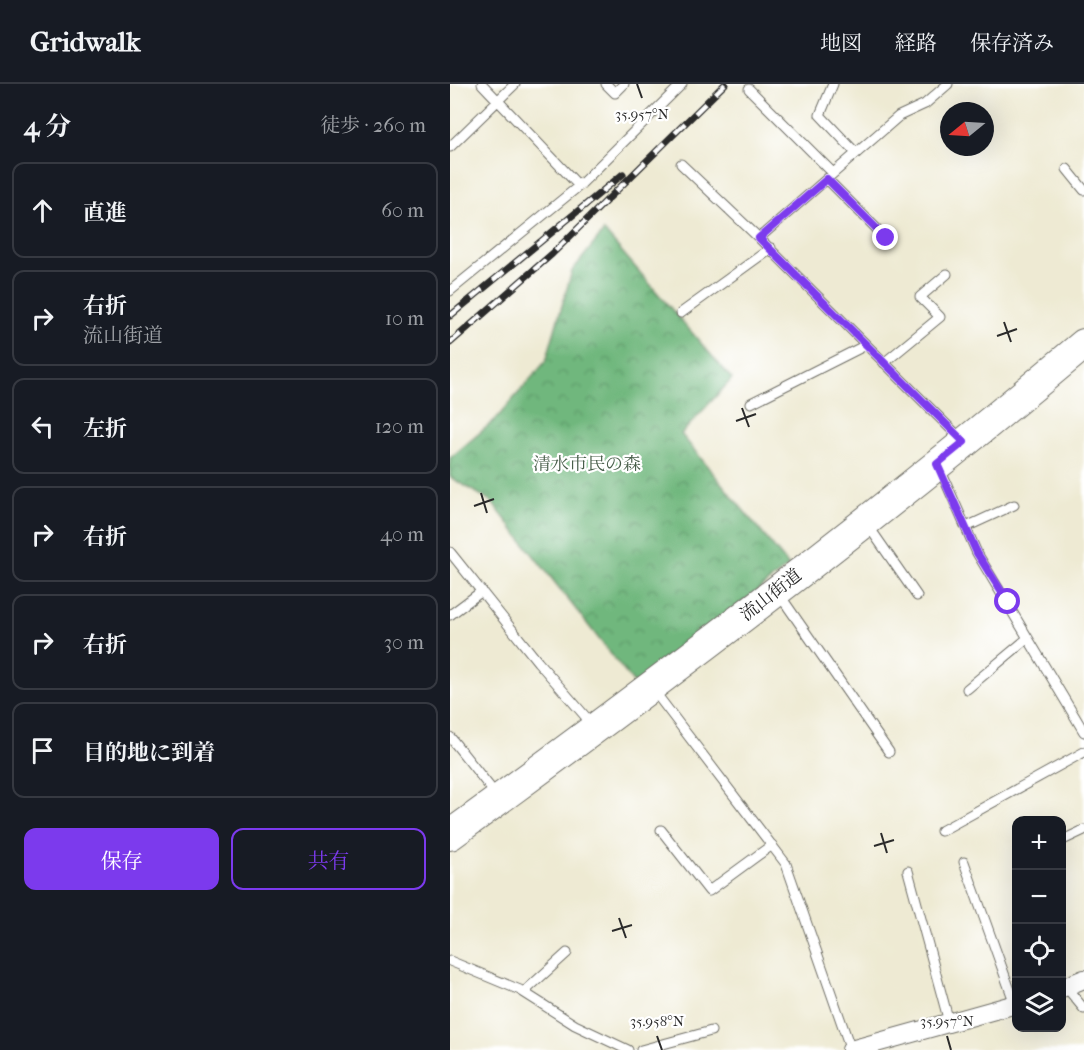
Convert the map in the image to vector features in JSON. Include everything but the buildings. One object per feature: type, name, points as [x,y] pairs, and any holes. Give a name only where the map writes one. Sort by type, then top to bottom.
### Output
[{"type":"main road","name":"流山街道","points":[[450,835],[651,687],[777,590],[866,521],[1084,344]]},
{"type":"street","points":[[1066,986],[1084,979]]},
{"type":"street","points":[[851,1050],[1012,1005]]},
{"type":"lane","points":[[482,84],[579,186]]},
{"type":"lane","points":[[450,147],[515,84]]},
{"type":"lane","points":[[606,84],[615,93],[624,84]]},
{"type":"lane","points":[[450,291],[579,186],[682,84]]},
{"type":"lane","points":[[833,84],[820,116],[856,153]]},
{"type":"lane","points":[[759,238],[899,116],[925,104],[948,84]]},
{"type":"lane","points":[[749,89],[886,238]]},
{"type":"lane","points":[[681,164],[771,248],[964,442]]},
{"type":"lane","points":[[1067,169],[1084,190]]},
{"type":"lane","points":[[681,313],[771,248]]},
{"type":"lane","points":[[885,363],[940,317],[920,297],[947,274]]},
{"type":"lane","points":[[751,403],[866,345]]},
{"type":"lane","points":[[937,464],[977,553],[1084,732]]},
{"type":"lane","points":[[966,527],[1014,505]]},
{"type":"lane","points":[[866,521],[917,596]]},
{"type":"lane","points":[[450,552],[596,728]]},
{"type":"lane","points":[[777,590],[889,752]]},
{"type":"lane","points":[[450,615],[482,591]]},
{"type":"lane","points":[[967,689],[1028,638]]},
{"type":"lane","points":[[651,687],[786,864],[851,1050]]},
{"type":"lane","points":[[450,736],[499,799]]},
{"type":"lane","points":[[941,831],[1084,752]]},
{"type":"lane","points":[[661,830],[709,891],[772,845]]},
{"type":"lane","points":[[1066,839],[1084,830]]},
{"type":"lane","points":[[964,862],[1012,993]]},
{"type":"lane","points":[[908,871],[949,1022]]},
{"type":"lane","points":[[524,992],[567,952]]},
{"type":"lane","points":[[450,961],[524,992],[575,1025],[628,1050]]},
{"type":"lane","points":[[1066,989],[1084,1009]]},
{"type":"lane","points":[[641,1050],[711,1031]]},
{"type":"green space","name":"清水市民の森","points":[[604,231],[732,379],[681,434],[789,566],[635,685],[491,501],[450,477],[450,458],[496,419],[546,361],[572,271]]},
{"type":"railway","points":[[450,343],[552,254],[725,84]]},
{"type":"railway","points":[[450,316],[623,174]]},
{"type":"route","points":[[886,238],[827,179],[759,238],[964,442],[937,464],[977,553],[1008,602]]}]
